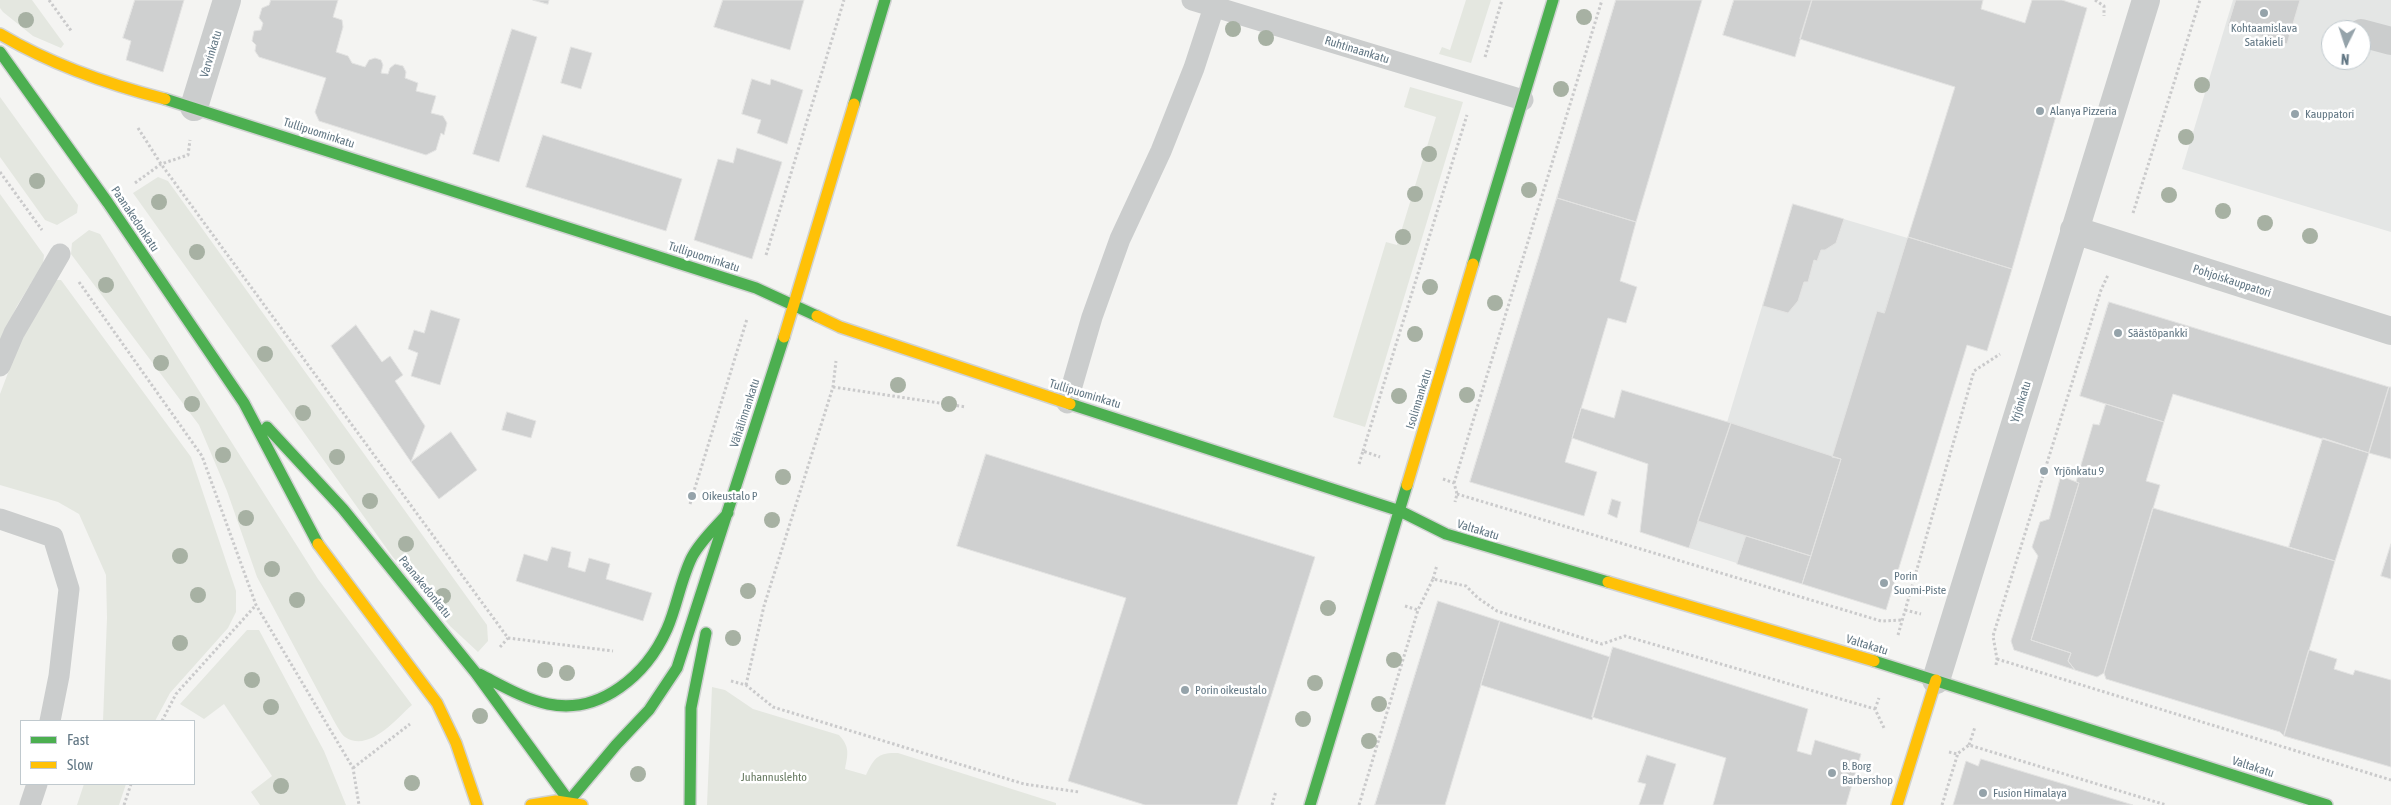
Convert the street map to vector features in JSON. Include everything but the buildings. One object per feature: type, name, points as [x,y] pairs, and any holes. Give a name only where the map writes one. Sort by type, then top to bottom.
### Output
[{"type":"main road","name":"Vähälinnankatu","points":[[569,801],[616,745],[649,710],[677,668],[794,305],[885,0]]},
{"type":"main road","name":"Isolinnankatu","points":[[1310,805],[1553,0]]},
{"type":"main road","name":"Tullipuominkatu","points":[[0,34],[32,53],[110,85],[194,107],[756,288],[840,327],[1400,511]]},
{"type":"main road","name":"Paanakedonkatu","points":[[0,52],[108,203],[244,403],[313,537],[436,703],[456,743],[477,805]]},
{"type":"main road","name":"Paanakedonkatu","points":[[244,403],[344,509],[475,672],[569,801]]},
{"type":"main road","name":"Valtakatu","points":[[1400,511],[1446,534],[1936,680],[2326,805]]},
{"type":"main road","points":[[475,672],[521,695],[561,706],[582,705],[606,696],[628,683],[649,660],[667,630],[693,555],[728,513]]},
{"type":"main road","points":[[728,513],[728,548]]},
{"type":"main road","points":[[690,805],[691,708],[696,673],[708,625]]},
{"type":"main road","name":"Yrjönkatu","points":[[1897,805],[1936,680]]},
{"type":"main road","points":[[531,805],[544,801],[569,801],[583,805]]},
{"type":"street","name":"Varvinkatu","points":[[194,107],[227,0]]},
{"type":"street","name":"Yrjönkatu","points":[[1936,680],[2146,0]]},
{"type":"street","points":[[2371,35],[2391,41]]},
{"type":"street","name":"Pohjoiskauppatori","points":[[2074,230],[2391,331]]},
{"type":"lane","name":"Ruhtinaankatu","points":[[1192,0],[1523,100]]},
{"type":"lane","points":[[1068,403],[1092,317],[1120,239],[1161,151],[1194,68],[1214,6]]},
{"type":"lane","points":[[0,366],[14,333],[60,254]]},
{"type":"lane","points":[[0,519],[53,537],[69,590],[59,676],[50,720]]},
{"type":"lane","points":[[30,805],[37,785]]},
{"type":"path","points":[[49,0],[78,40]]},
{"type":"path","points":[[690,505],[844,0]]},
{"type":"path","points":[[1363,451],[1502,0]]},
{"type":"path","points":[[1454,482],[1602,0]]},
{"type":"path","points":[[2095,0],[2104,6],[2104,18]]},
{"type":"path","points":[[1942,805],[1957,754],[1969,745],[1997,659],[1993,636],[2101,290],[2123,246],[2200,0]]},
{"type":"path","points":[[110,85],[161,164],[508,638],[619,652],[649,660]]},
{"type":"path","points":[[0,172],[202,456],[256,605],[353,768],[359,805]]},
{"type":"path","points":[[1957,754],[1887,734],[1875,710],[1974,371],[1999,356],[2002,347]]},
{"type":"path","points":[[833,387],[968,408]]},
{"type":"path","points":[[1457,494],[1881,621],[1902,620]]},
{"type":"path","points":[[1359,805],[1418,610],[1433,579],[1466,586],[1478,598],[1497,611],[1602,644],[1625,636],[1875,710]]},
{"type":"path","points":[[1373,598],[1418,610]]},
{"type":"path","points":[[163,720],[176,694],[256,605]]},
{"type":"path","points":[[1997,659],[2391,780]]},
{"type":"path","points":[[696,673],[746,685],[774,707],[1024,784],[1079,792]]},
{"type":"path","points":[[1969,745],[2166,805]]},
{"type":"path","points":[[124,805],[131,785]]},
{"type":"shaded area","name":"Kauppatori","points":[[2233,0],[2391,0],[2391,232],[2182,169]]},
{"type":"shaded area","points":[[1793,204],[2012,269],[1987,351],[1967,345],[1886,610],[1689,548]]},
{"type":"green space","points":[[0,0],[32,0],[64,44],[61,48],[33,36],[3,12],[0,8]]},
{"type":"green space","points":[[1466,0],[1491,0],[1471,63],[1439,54],[1442,47],[1450,50]]},
{"type":"green space","points":[[1410,87],[1463,102],[1365,427],[1333,417],[1386,242],[1397,245],[1436,117],[1404,107]]},
{"type":"green space","points":[[0,97],[78,205],[77,213],[57,225],[45,220],[0,157]]},
{"type":"green space","points":[[158,177],[168,181],[487,625],[488,641],[478,652],[450,626],[392,556],[133,193]]},
{"type":"green space","points":[[0,194],[44,255],[43,264],[17,306],[0,343]]},
{"type":"green space","points":[[89,230],[100,234],[318,579],[412,705],[373,738],[354,741],[345,737],[339,730],[257,577],[227,491],[199,425],[71,254],[72,243]]},
{"type":"green space","points":[[54,280],[61,280],[191,457],[236,591],[236,612],[228,628],[170,693],[156,720],[103,720],[107,618],[106,575],[79,514],[58,502],[0,485],[0,394],[22,336]]},
{"type":"green space","points":[[247,630],[259,630],[324,751],[346,805],[260,805],[251,792],[272,776],[224,704],[204,719],[180,704]]},
{"type":"green space","name":"Juhannuslehto","points":[[712,687],[725,690],[753,709],[839,735],[847,747],[845,769],[866,775],[874,760],[878,757],[898,753],[1056,803],[1056,805],[707,805]]},
{"type":"green space","points":[[84,785],[126,785],[119,805],[77,805]]},
{"type":"traffic: fast","points":[[854,104],[885,0]]},
{"type":"traffic: fast","points":[[1473,264],[1553,0]]},
{"type":"traffic: fast","points":[[0,52],[108,203],[244,403],[318,544]]},
{"type":"traffic: fast","points":[[165,99],[756,288],[817,316]]},
{"type":"traffic: fast","points":[[569,801],[616,745],[649,710],[677,668],[784,337]]},
{"type":"traffic: fast","points":[[1070,404],[1400,511],[1446,534],[1608,582]]},
{"type":"traffic: fast","points":[[267,427],[343,509],[475,672],[569,801]]},
{"type":"traffic: fast","points":[[1310,805],[1407,485]]},
{"type":"traffic: fast","points":[[479,674],[539,702],[568,706],[604,697],[620,688],[635,675],[658,646],[667,629],[692,557],[704,539],[728,513]]},
{"type":"traffic: fast","points":[[690,805],[691,708],[706,633]]},
{"type":"traffic: fast","points":[[1874,661],[2327,805]]},
{"type":"traffic: slow","points":[[0,34],[40,55],[80,72],[122,87],[165,99]]},
{"type":"traffic: slow","points":[[784,337],[854,104]]},
{"type":"traffic: slow","points":[[1407,485],[1473,264]]},
{"type":"traffic: slow","points":[[817,316],[840,327],[1070,404]]},
{"type":"traffic: slow","points":[[318,544],[437,703],[456,743],[477,805]]},
{"type":"traffic: slow","points":[[1608,582],[1874,661]]},
{"type":"traffic: slow","points":[[1897,805],[1936,680]]},
{"type":"traffic: slow","points":[[531,805],[556,801],[582,805]]},
{"type":"place","name":"Kohtaamislava Satakieli","points":[[2264,13]]},
{"type":"place","name":"Alanya Pizzeria","points":[[2040,111]]},
{"type":"place","name":"Kauppatori","points":[[2295,114]]},
{"type":"place","name":"Säästöpankki","points":[[2118,333]]},
{"type":"place","name":"Yrjönkatu 9","points":[[2044,471]]},
{"type":"place","name":"Oikeustalo P","points":[[692,496]]},
{"type":"place","name":"Porin Suomi-Piste","points":[[1884,583]]},
{"type":"place","name":"Porin oikeustalo","points":[[1185,690]]},
{"type":"place","name":"B. Borg Barbershop","points":[[1832,773]]},
{"type":"place","name":"Fusion Himalaya","points":[[1983,793]]}]
